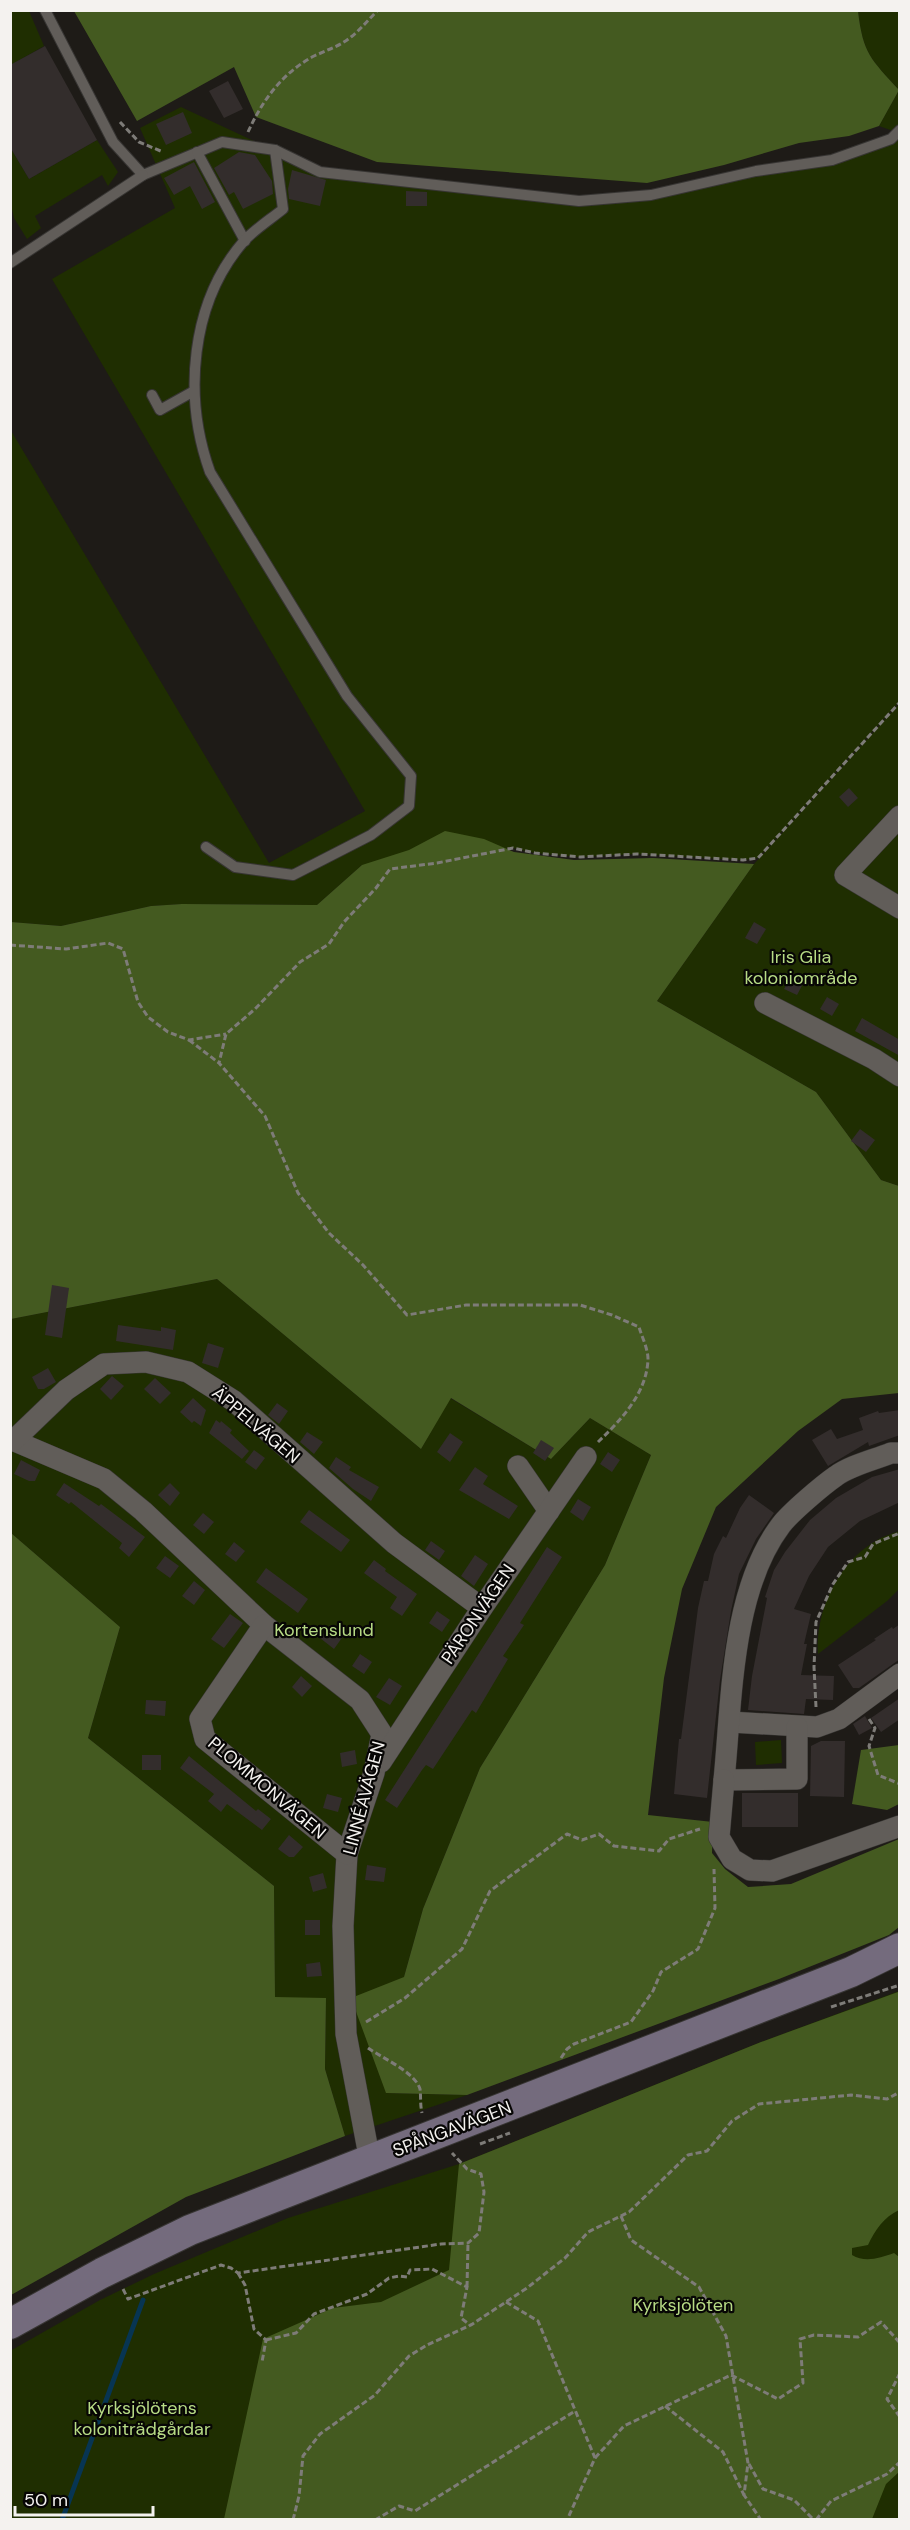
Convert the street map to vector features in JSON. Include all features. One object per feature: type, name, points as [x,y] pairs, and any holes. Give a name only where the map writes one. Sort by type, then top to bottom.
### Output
[{"type":"street","points":[[900,816],[845,875],[900,908]]},
{"type":"street","points":[[765,1003],[874,1059],[900,1077]]},
{"type":"street","name":"ÄPPELVÄGEN","points":[[12,1440],[66,1390],[104,1364],[146,1362],[188,1372],[234,1401],[394,1543],[482,1608]]},
{"type":"street","name":"LINNÉAVÄGEN","points":[[12,1440],[104,1479],[143,1511],[264,1625],[360,1700],[382,1734],[374,1773],[347,1854],[343,1926],[346,2034],[370,2161]]},
{"type":"street","points":[[900,1453],[891,1453],[837,1475],[782,1523],[765,1552],[748,1589],[740,1628],[719,1837],[732,1859],[750,1870],[772,1871],[900,1826]]},
{"type":"street","name":"PÄRONVÄGEN","points":[[374,1773],[482,1608],[586,1457]]},
{"type":"street","points":[[518,1466],[549,1510]]},
{"type":"street","name":"PLOMMONVÄGEN","points":[[264,1625],[200,1719],[205,1739],[347,1854]]},
{"type":"street","points":[[730,1722],[807,1727],[839,1719],[900,1674]]},
{"type":"street","points":[[724,1780],[797,1779],[807,1727]]},
{"type":"street","name":"SPÅNGAVÄGEN","points":[[10,2324],[102,2273],[190,2230],[851,1972],[900,1948]]},
{"type":"lane","points":[[45,10],[113,142],[143,175]]},
{"type":"lane","points":[[10,263],[143,175],[222,142],[275,150],[320,172],[579,201],[651,195],[756,171],[832,160],[891,139],[900,130]]},
{"type":"lane","points":[[206,847],[235,867],[293,874],[371,835],[409,806],[411,776],[347,696],[210,472],[203,451],[194,391],[199,345],[216,282],[245,241],[283,209],[275,150]]},
{"type":"lane","points":[[197,152],[245,241]]},
{"type":"lane","points":[[152,395],[160,410],[194,391]]},
{"type":"path","points":[[242,145],[267,96],[281,81],[314,56],[332,49],[351,37],[378,10]]},
{"type":"path","points":[[117,119],[139,142],[185,158]]},
{"type":"path","points":[[189,1040],[226,1034],[255,1009],[300,962],[329,944],[344,922],[376,888],[390,869],[437,863],[513,848],[535,853],[580,857],[637,854],[743,860],[758,858],[900,702]]},
{"type":"path","points":[[10,945],[66,949],[108,943],[123,949],[138,1002],[148,1017],[168,1032],[189,1040],[219,1063],[265,1116],[298,1193],[329,1233],[363,1265],[407,1315],[466,1305],[580,1305],[612,1315],[639,1327],[648,1358],[640,1393],[617,1424],[595,1444],[586,1457]]},
{"type":"path","points":[[219,1063],[226,1034]]},
{"type":"path","points":[[807,1727],[814,1667],[816,1622],[832,1584],[848,1562],[865,1557],[873,1544],[900,1533]]},
{"type":"path","points":[[861,1704],[875,1728],[869,1746],[878,1775],[900,1784]]},
{"type":"path","points":[[423,2121],[420,2088],[408,2072],[393,2065],[346,2034],[405,1998],[462,1949],[490,1891],[567,1834],[582,1840],[599,1834],[614,1846],[659,1851],[669,1839],[720,1822]]},
{"type":"path","points":[[557,2066],[567,2049],[574,2044],[631,2022],[653,1991],[661,1972],[698,1949],[715,1908],[714,1864]]},
{"type":"path","points":[[293,2520],[299,2496],[303,2456],[320,2434],[375,2395],[409,2356],[471,2325],[565,2258],[588,2232],[629,2212],[688,2155],[707,2151],[732,2121],[759,2104],[850,2095],[886,2098],[900,2092]]},
{"type":"path","points":[[238,2273],[441,2244],[468,2243],[479,2233],[484,2192],[481,2174],[467,2169],[450,2150]]},
{"type":"path","points":[[621,2216],[631,2240],[699,2287],[726,2336],[748,2463],[744,2495]]},
{"type":"path","points":[[468,2243],[467,2287],[461,2318],[471,2325]]},
{"type":"path","points":[[128,2299],[221,2265],[238,2273],[245,2284],[254,2329],[266,2340]]},
{"type":"path","points":[[266,2340],[296,2332],[314,2314],[367,2294],[389,2278],[407,2277],[410,2270],[432,2269],[467,2287]]},
{"type":"path","points":[[506,2302],[538,2321],[595,2458]]},
{"type":"path","points":[[731,2375],[778,2399],[803,2383],[800,2339],[814,2335],[858,2337],[880,2322],[900,2343]]},
{"type":"path","points":[[262,2362],[266,2340]]},
{"type":"path","points":[[900,2373],[887,2399],[900,2417]]},
{"type":"path","points":[[567,2520],[595,2458],[624,2426],[731,2375]]},
{"type":"path","points":[[665,2406],[723,2452],[744,2495],[761,2520]]},
{"type":"path","points":[[375,2520],[399,2506],[415,2511],[575,2410]]},
{"type":"path","points":[[748,2463],[763,2488],[794,2499],[815,2520],[831,2501],[887,2474],[900,2462]]},
{"type":"green space","points":[[11,11],[29,11],[44,46],[11,65]]},
{"type":"green space","points":[[74,11],[858,11],[863,37],[870,55],[899,90],[879,126],[849,136],[799,143],[724,165],[647,183],[377,162],[256,117],[234,67],[137,121]]},
{"type":"green space","points":[[858,11],[899,11],[899,90],[870,55],[863,37]]},
{"type":"green space","points":[[899,90],[899,133],[879,126]]},
{"type":"green space","points":[[181,107],[320,172],[579,201],[651,195],[832,160],[899,138],[899,702],[758,858],[743,860],[637,854],[580,857],[535,853],[513,848],[491,854],[362,865],[317,905],[182,904],[151,906],[61,926],[11,922],[10,429],[269,863],[365,811],[52,279],[175,208],[140,128]]},
{"type":"green space","points":[[97,140],[118,172],[108,186],[102,175],[35,216],[41,228],[27,239],[14,218],[11,205],[10,147],[29,179]]},
{"type":"green space","name":"Iris Glia koloniområde","points":[[899,704],[899,1186],[881,1180],[816,1092],[657,1001],[754,864]]},
{"type":"green space","points":[[445,831],[484,839],[514,852],[574,860],[653,858],[754,864],[657,1001],[816,1092],[881,1180],[899,1186],[899,1393],[842,1399],[798,1431],[716,1507],[682,1589],[664,1678],[648,1815],[713,1822],[712,1853],[725,1869],[748,1887],[791,1884],[899,1839],[899,1927],[889,1935],[779,1979],[467,2095],[386,2093],[351,1998],[404,1977],[423,1909],[480,1768],[605,1565],[651,1455],[590,1418],[551,1459],[451,1398],[421,1449],[217,1279],[11,1319],[11,922],[61,926],[151,906],[182,904],[317,905],[362,865],[409,850]]},
{"type":"green space","name":"Kortenslund","points":[[217,1279],[421,1449],[450,1398],[551,1459],[590,1418],[651,1455],[605,1565],[480,1768],[423,1909],[404,1977],[386,2093],[467,2095],[345,2136],[325,2069],[326,1999],[275,1998],[274,1886],[88,1738],[120,1627],[11,1533],[11,1319]]},
{"type":"green space","points":[[899,1531],[899,1589],[887,1601],[818,1654],[820,1622],[839,1576],[861,1551]]},
{"type":"green space","points":[[11,1533],[120,1627],[88,1738],[274,1886],[275,1997],[326,1998],[325,2069],[345,2136],[186,2197],[11,2295]]},
{"type":"green space","points":[[781,1740],[782,1763],[756,1765],[755,1742]]},
{"type":"green space","points":[[899,1745],[899,1804],[887,1810],[852,1804],[861,1750]]},
{"type":"green space","name":"Kyrksjölöten","points":[[899,1991],[899,2519],[11,2519],[10,2351],[100,2300],[154,2274],[288,2218],[459,2164],[761,2042]]},
{"type":"green space","name":"Kyrksjölöten","points":[[898,1992],[899,2210],[881,2224],[868,2245],[852,2248],[852,2255],[862,2259],[878,2258],[894,2253],[899,2257],[899,2472],[886,2484],[872,2519],[224,2519],[263,2339],[333,2308],[381,2302],[449,2270],[459,2164],[761,2042]]},
{"type":"building","points":[[45,46],[97,140],[29,179],[10,147],[10,65]]},
{"type":"building","points":[[228,81],[243,109],[224,118],[209,91]]},
{"type":"building","points":[[183,112],[192,133],[166,145],[156,124]]},
{"type":"building","points":[[239,152],[255,155],[272,181],[273,194],[243,209],[234,192],[229,195],[214,168]]},
{"type":"building","points":[[194,162],[215,202],[202,209],[190,186],[174,195],[164,178]]},
{"type":"building","points":[[292,170],[326,180],[320,206],[289,199],[288,189]]},
{"type":"building","points":[[406,191],[427,192],[427,206],[406,206]]},
{"type":"building","points":[[849,788],[858,798],[848,807],[839,797]]},
{"type":"building","points":[[754,922],[766,929],[757,944],[745,938]]},
{"type":"building","points":[[793,973],[805,980],[797,995],[784,989]]},
{"type":"building","points":[[827,997],[839,1004],[832,1016],[820,1009]]},
{"type":"building","points":[[862,1018],[900,1040],[900,1056],[855,1031]]},
{"type":"building","points":[[860,1129],[875,1140],[866,1152],[851,1141]]},
{"type":"building","points":[[52,1285],[69,1288],[62,1338],[45,1335]]},
{"type":"building","points":[[118,1325],[161,1331],[161,1327],[176,1330],[173,1350],[116,1341]]},
{"type":"building","points":[[208,1343],[224,1348],[218,1368],[202,1363]]},
{"type":"building","points":[[48,1368],[56,1382],[44,1389],[38,1389],[32,1377]]},
{"type":"building","points":[[112,1376],[124,1386],[111,1400],[100,1389]]},
{"type":"building","points":[[155,1378],[171,1393],[160,1404],[144,1389]]},
{"type":"building","points":[[193,1398],[206,1410],[201,1426],[194,1421],[192,1423],[180,1412]]},
{"type":"building","points":[[277,1403],[288,1411],[279,1424],[268,1415]]},
{"type":"building","points":[[900,1410],[900,1435],[869,1446],[868,1442],[828,1466],[812,1440],[831,1429],[837,1439],[863,1430],[859,1418],[878,1411],[879,1413]]},
{"type":"building","points":[[216,1420],[220,1423],[221,1421],[232,1430],[230,1433],[249,1451],[242,1459],[209,1433]]},
{"type":"building","points":[[307,1432],[323,1442],[314,1454],[300,1442]]},
{"type":"building","points":[[450,1433],[463,1442],[450,1462],[437,1452]]},
{"type":"building","points":[[541,1440],[554,1448],[545,1461],[533,1453]]},
{"type":"building","points":[[254,1450],[265,1458],[256,1470],[245,1462]]},
{"type":"building","points":[[608,1452],[620,1460],[612,1472],[600,1464]]},
{"type":"building","points":[[336,1457],[351,1467],[349,1470],[379,1487],[371,1501],[329,1468]]},
{"type":"building","points":[[21,1460],[40,1470],[35,1481],[29,1481],[14,1474]]},
{"type":"building","points":[[475,1467],[488,1476],[483,1484],[518,1506],[509,1519],[459,1490]]},
{"type":"building","points":[[900,1469],[900,1502],[860,1521],[828,1547],[809,1576],[794,1609],[811,1614],[804,1644],[807,1644],[801,1675],[834,1676],[833,1700],[806,1699],[804,1714],[748,1710],[767,1598],[765,1597],[774,1570],[785,1552],[810,1520],[836,1498],[872,1477]]},
{"type":"building","points":[[64,1483],[99,1506],[101,1504],[145,1537],[129,1557],[119,1548],[122,1543],[71,1502],[69,1504],[56,1495]]},
{"type":"building","points":[[170,1483],[180,1493],[170,1506],[158,1495]]},
{"type":"building","points":[[749,1495],[774,1513],[756,1539],[739,1574],[720,1680],[707,1798],[674,1794],[679,1739],[681,1739],[698,1608],[704,1581],[708,1581],[714,1554],[723,1536],[726,1538],[740,1508]]},
{"type":"building","points":[[578,1499],[591,1507],[583,1521],[570,1512]]},
{"type":"building","points":[[309,1510],[350,1540],[341,1552],[300,1522]]},
{"type":"building","points":[[203,1513],[214,1522],[204,1534],[193,1525]]},
{"type":"building","points":[[431,1541],[445,1551],[439,1560],[425,1550]]},
{"type":"building","points":[[234,1542],[245,1551],[236,1562],[225,1554]]},
{"type":"building","points":[[547,1547],[562,1557],[520,1623],[524,1625],[503,1656],[508,1659],[476,1713],[472,1710],[433,1769],[426,1765],[397,1808],[385,1800]]},
{"type":"building","points":[[475,1555],[488,1564],[474,1586],[461,1576]]},
{"type":"building","points":[[165,1556],[179,1566],[170,1578],[156,1568]]},
{"type":"building","points":[[374,1560],[386,1569],[385,1571],[417,1594],[402,1616],[390,1608],[397,1597],[364,1573]]},
{"type":"building","points":[[266,1568],[308,1599],[298,1613],[256,1582]]},
{"type":"building","points":[[194,1581],[205,1590],[194,1605],[182,1596]]},
{"type":"building","points":[[437,1611],[450,1620],[442,1632],[429,1623]]},
{"type":"building","points":[[230,1614],[243,1623],[224,1648],[211,1639]]},
{"type":"building","points":[[900,1624],[900,1659],[859,1688],[853,1688],[838,1665],[892,1627],[893,1629]]},
{"type":"building","points":[[330,1625],[344,1635],[334,1649],[320,1638]]},
{"type":"building","points":[[360,1654],[372,1662],[364,1674],[352,1666]]},
{"type":"building","points":[[301,1676],[312,1686],[302,1697],[292,1687]]},
{"type":"building","points":[[389,1678],[402,1686],[390,1705],[376,1697]]},
{"type":"building","points":[[900,1698],[900,1719],[881,1732],[871,1718]]},
{"type":"building","points":[[146,1700],[166,1701],[165,1716],[145,1714]]},
{"type":"building","points":[[865,1716],[872,1728],[859,1735],[853,1724]]},
{"type":"building","points":[[821,1741],[845,1741],[844,1797],[810,1796],[811,1746]]},
{"type":"building","points":[[355,1750],[357,1764],[342,1767],[340,1753]]},
{"type":"building","points":[[142,1755],[161,1755],[161,1770],[142,1770]]},
{"type":"building","points":[[189,1756],[256,1811],[258,1809],[271,1819],[262,1830],[227,1804],[221,1812],[208,1801],[214,1794],[180,1768]]},
{"type":"building","points":[[742,1793],[798,1793],[798,1827],[742,1827]]},
{"type":"building","points":[[327,1794],[342,1798],[338,1812],[323,1808]]},
{"type":"building","points":[[289,1835],[303,1847],[294,1857],[289,1857],[278,1849]]},
{"type":"building","points":[[367,1865],[386,1868],[384,1882],[365,1880]]},
{"type":"building","points":[[323,1873],[327,1888],[313,1892],[309,1877]]},
{"type":"building","points":[[305,1920],[320,1920],[320,1935],[305,1935]]},
{"type":"building","points":[[320,1962],[322,1976],[307,1977],[306,1964]]},
{"type":"waterway","points":[[62,2520],[143,2300]]},
{"type":"park label","name":"Kyrksjölötens koloniträdgårdar","points":[[142,2418]]}]
